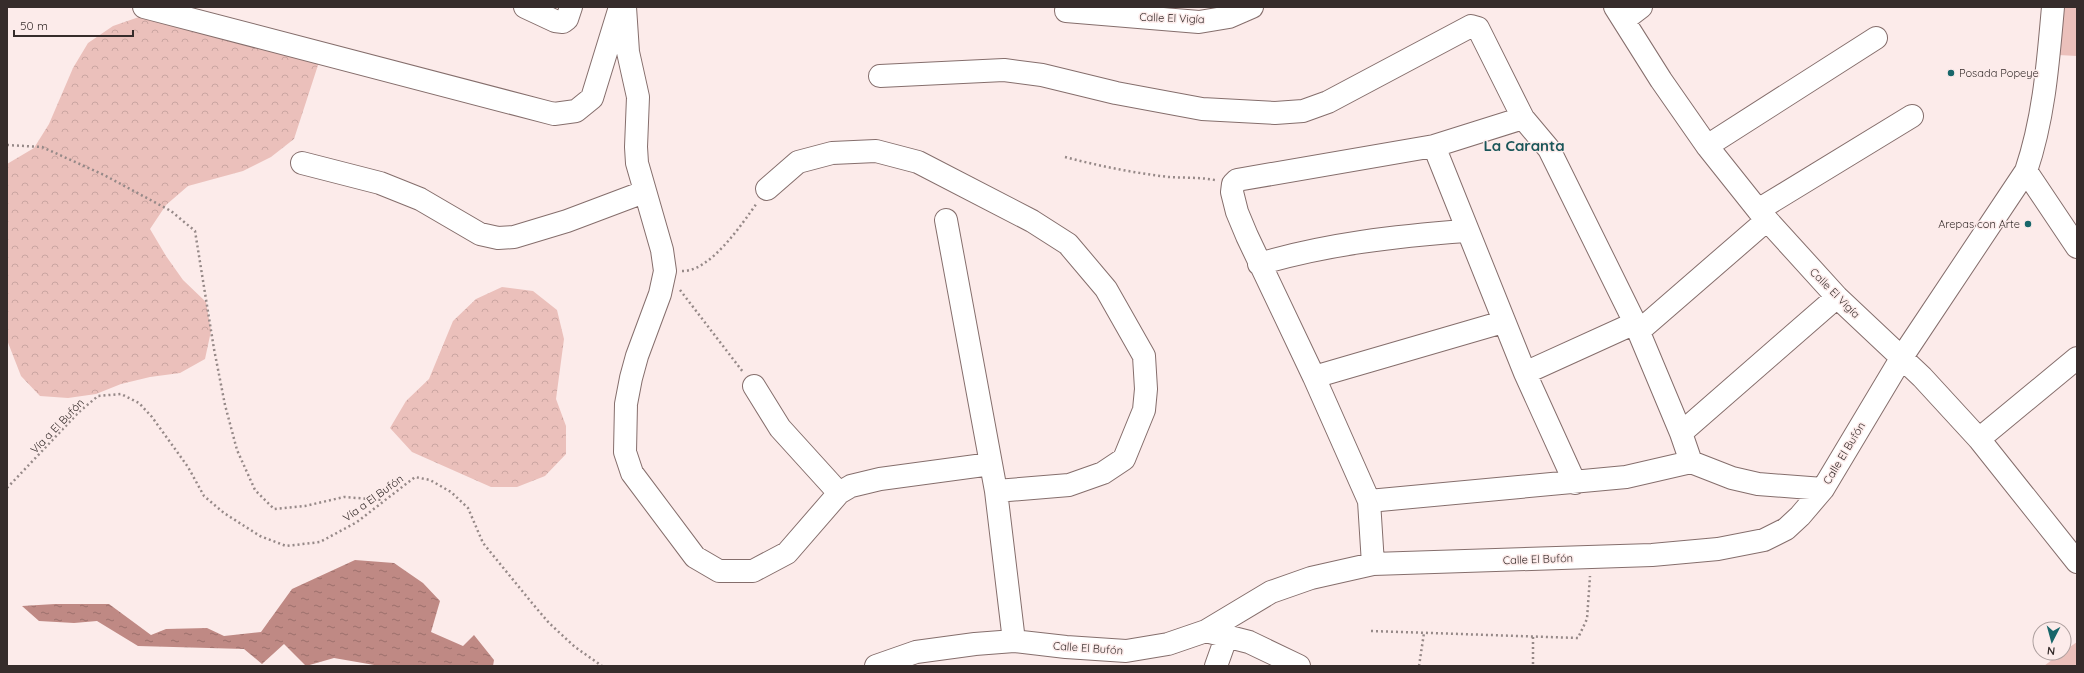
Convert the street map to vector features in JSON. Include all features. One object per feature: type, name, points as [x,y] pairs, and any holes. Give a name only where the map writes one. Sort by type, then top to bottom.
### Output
[{"type":"street","points":[[144,7],[554,114],[576,111],[592,98],[620,7]]},
{"type":"street","points":[[524,7],[555,21],[563,22],[567,19],[571,7]]},
{"type":"street","points":[[625,7],[628,52],[638,97],[636,147],[637,163],[644,192],[662,250],[665,271],[660,294],[637,356],[631,378],[626,404],[625,452],[632,473],[695,557],[719,571],[753,571],[787,553],[839,494],[851,486],[880,478],[991,464]]},
{"type":"street","name":"Calle El Vigía","points":[[1066,12],[1199,22],[1229,17],[1252,7]]},
{"type":"street","points":[[1620,14],[1641,7]]},
{"type":"street","name":"Calle El Bufón","points":[[876,666],[916,652],[945,647],[1014,641],[1066,647],[1126,651],[1168,644],[1206,630],[1271,592],[1311,578],[1373,564],[1652,555],[1718,549],[1764,540],[1786,529],[1800,516],[1823,489],[1902,357],[2026,171],[2038,131],[2047,74],[2053,7]]},
{"type":"street","name":"Calle El Vigía","points":[[1620,14],[1661,80],[1707,146],[1762,215],[1837,297],[1902,357],[1979,439],[2077,562]]},
{"type":"street","points":[[880,76],[1004,70],[1042,75],[1116,93],[1202,109],[1275,113],[1303,110],[1328,102],[1475,26],[1478,28],[1523,118],[1549,149],[1637,327],[1682,432],[1691,462]]},
{"type":"street","points":[[1707,146],[1876,38]]},
{"type":"street","points":[[1524,373],[1637,327],[1762,215],[1912,116]]},
{"type":"street","points":[[1373,564],[1369,501],[1314,377],[1258,264],[1237,212],[1232,192],[1233,184],[1237,180],[1434,146],[1523,118]]},
{"type":"street","points":[[1434,146],[1466,231],[1524,373],[1575,483]]},
{"type":"street","points":[[767,189],[798,162],[832,153],[876,151],[918,162],[1032,221],[1068,244],[1106,289],[1144,356],[1146,389],[1144,410],[1124,459],[1103,473],[1069,485],[996,492]]},
{"type":"street","points":[[302,163],[380,183],[420,198],[480,234],[498,238],[514,238],[567,221],[644,192]]},
{"type":"street","points":[[2026,171],[2077,247]]},
{"type":"street","points":[[946,220],[996,492],[1014,641]]},
{"type":"street","points":[[1258,264],[1333,246],[1376,239],[1466,231]]},
{"type":"street","points":[[1682,432],[1837,297]]},
{"type":"street","points":[[1314,377],[1503,322]]},
{"type":"street","points":[[1979,439],[2077,358]]},
{"type":"street","points":[[754,386],[780,428],[839,494]]},
{"type":"street","points":[[1369,501],[1626,478],[1691,462],[1732,478],[1758,484],[1823,489]]},
{"type":"street","points":[[1206,630],[1249,642],[1299,666]]},
{"type":"street","points":[[1216,666],[1227,635]]},
{"type":"path","points":[[7,145],[42,147],[104,175],[171,211],[195,231],[224,405],[236,450],[255,490],[274,509],[305,506],[344,496],[384,500]]},
{"type":"path","points":[[1065,157],[1090,164],[1142,173],[1171,177],[1199,177],[1233,184]]},
{"type":"path","points":[[665,271],[688,272],[707,262],[734,234],[767,189]]},
{"type":"path","points":[[665,271],[754,386]]},
{"type":"path","name":"Vía a El Bufón","points":[[7,488],[79,412],[98,396],[121,394],[139,403],[152,417],[188,467],[204,496],[224,513],[260,536],[286,546],[320,542],[357,522],[384,500],[415,478],[430,480],[451,492],[468,508],[483,543],[549,623],[575,647],[602,666]]},
{"type":"path","points":[[1371,631],[1578,638],[1586,619],[1591,558]]},
{"type":"path","points":[[1419,666],[1424,633]]},
{"type":"path","points":[[1533,637],[1533,666]]},
{"type":"green space","points":[[2062,7],[2077,7],[2077,56],[2058,55]]},
{"type":"green space","points":[[139,17],[319,62],[294,139],[271,157],[243,171],[188,186],[166,205],[150,229],[166,256],[183,280],[206,302],[211,331],[205,359],[180,373],[150,377],[121,384],[96,394],[68,398],[40,396],[21,376],[7,340],[7,164],[34,148],[49,124],[73,68],[88,43],[113,26]]},
{"type":"green space","points":[[502,287],[533,291],[557,310],[564,339],[556,399],[566,426],[566,454],[545,476],[517,487],[491,487],[412,452],[390,428],[406,401],[429,379],[453,321],[476,299]]},
{"type":"green space","points":[[2077,642],[2077,666],[2044,666],[2051,661],[2072,661],[2072,645]]},
{"type":"water","points":[[355,560],[394,563],[423,583],[440,601],[431,632],[463,646],[474,635],[494,660],[493,666],[380,666],[334,658],[306,666],[284,644],[262,664],[244,649],[138,646],[97,621],[74,623],[39,621],[22,606],[55,604],[109,604],[151,635],[166,629],[207,628],[224,636],[261,632],[292,589]]},
{"type":"place","name":"Posada Popeye","points":[[1951,73]]},
{"type":"place","name":"Arepas con Arte","points":[[2028,224]]},
{"type":"district","name":"La Caranta","points":[[1524,146]]}]
